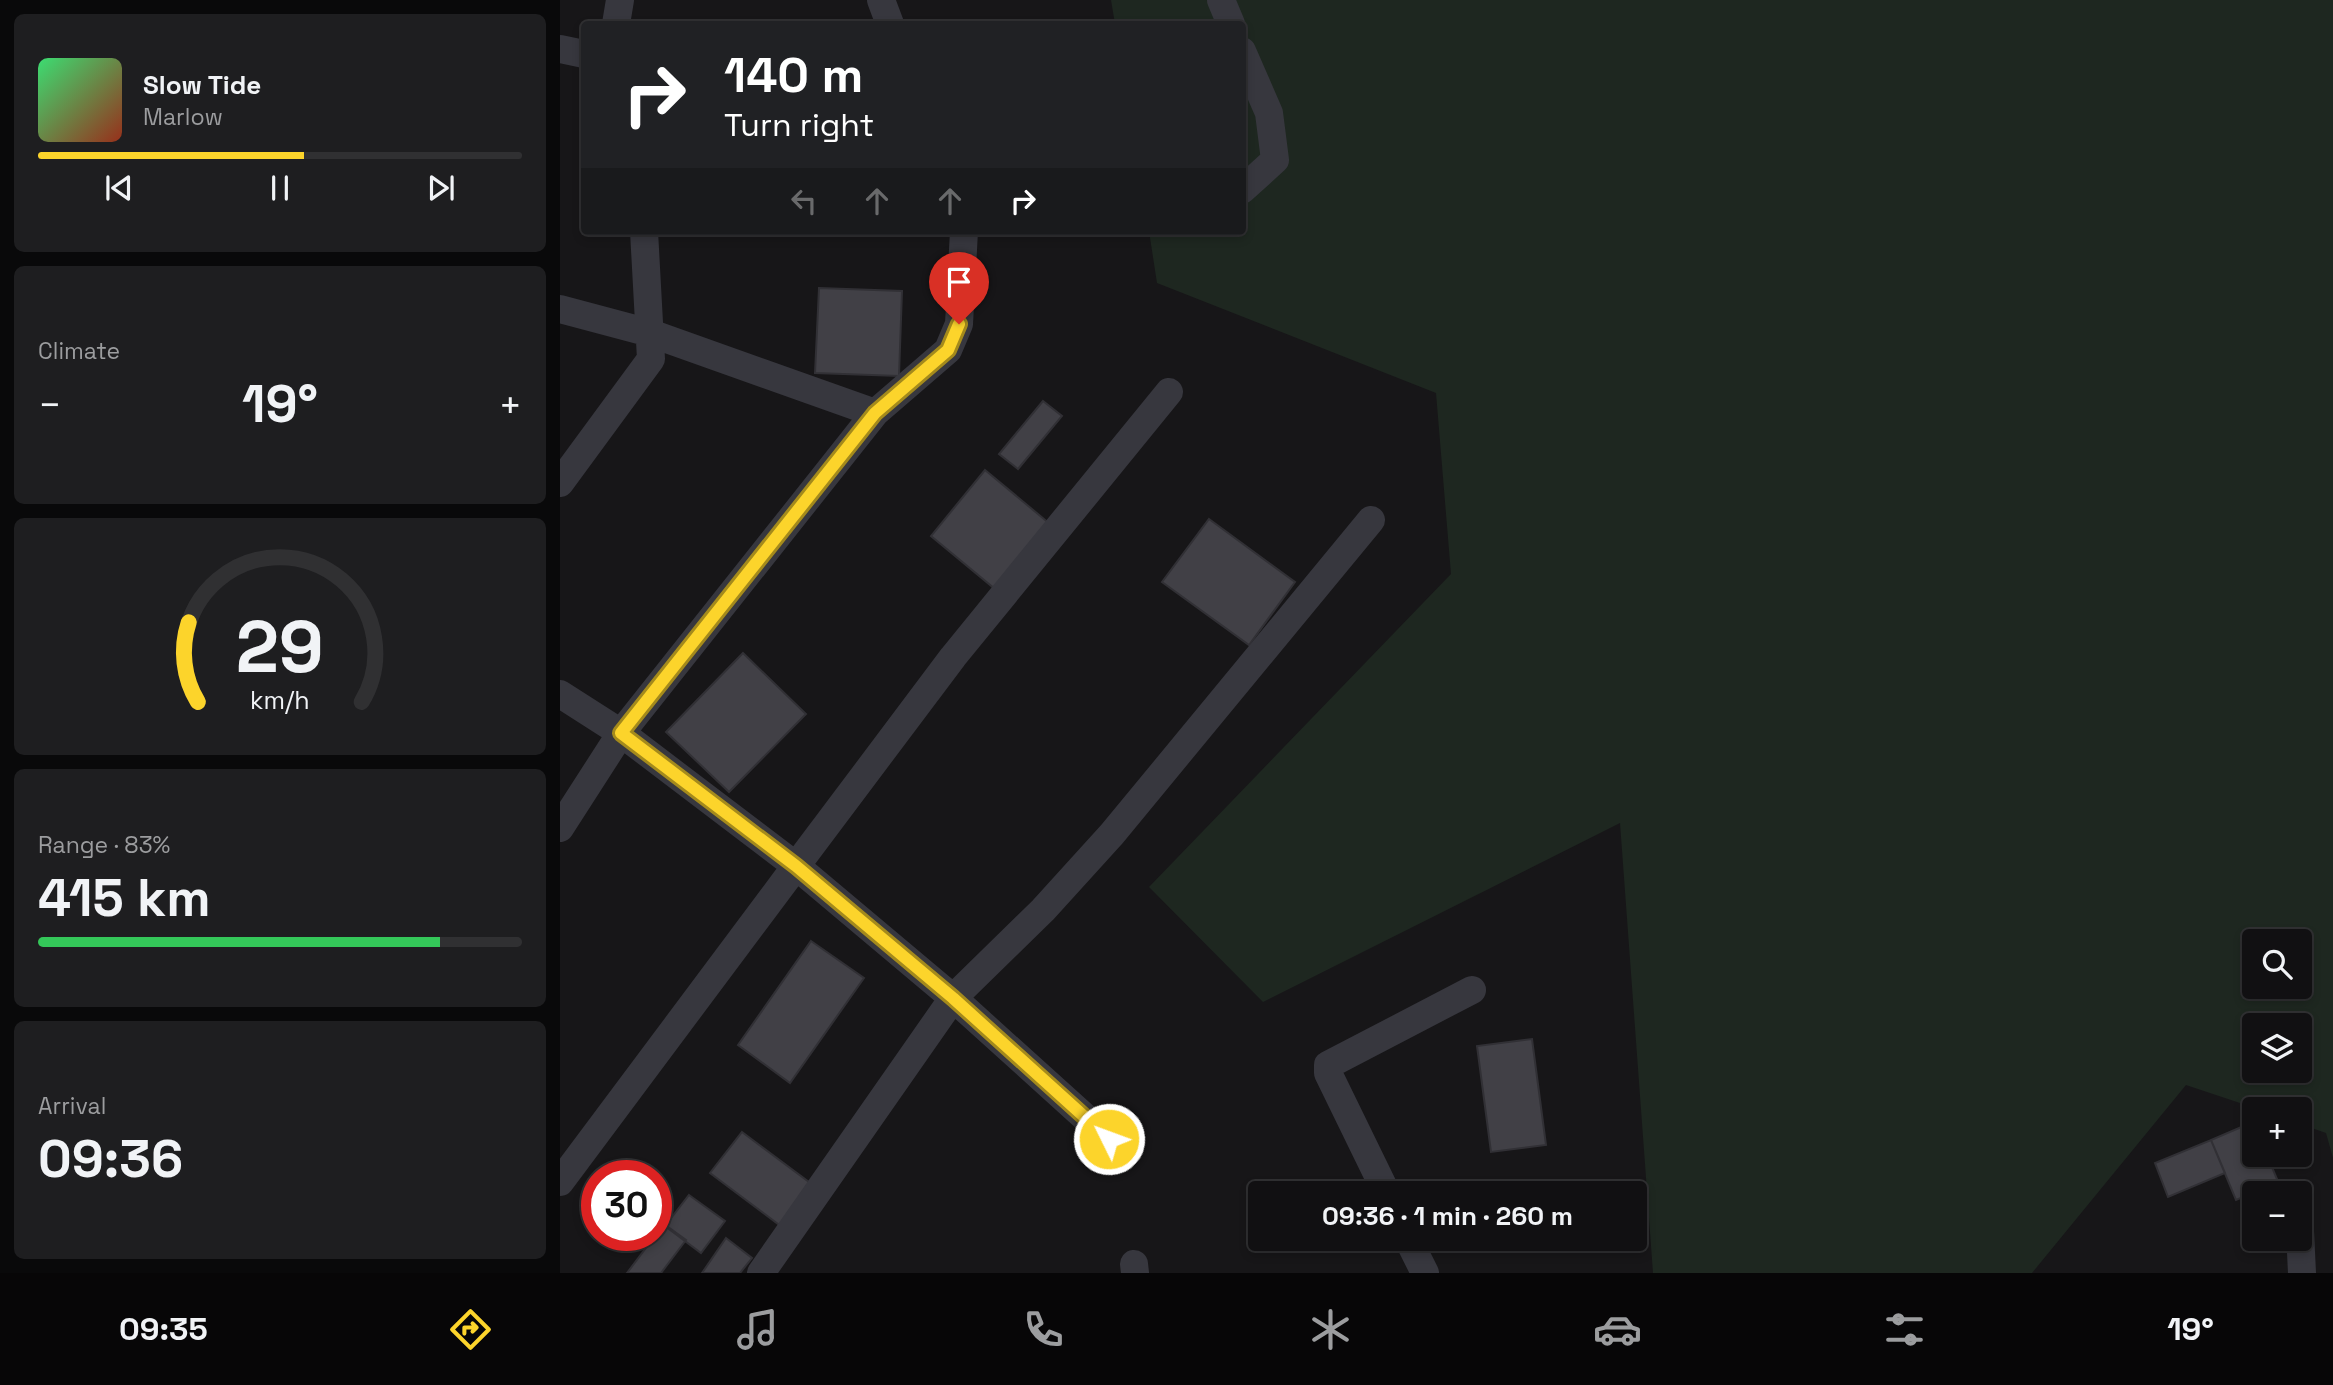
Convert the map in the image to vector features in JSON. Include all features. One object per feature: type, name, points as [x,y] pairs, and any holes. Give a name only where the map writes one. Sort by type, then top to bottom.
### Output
[{"type":"street","points":[[616,21],[620,0]]},
{"type":"street","points":[[881,0],[889,21]]},
{"type":"street","points":[[1221,0],[1230,21]]},
{"type":"street","points":[[560,49],[581,53]]},
{"type":"street","points":[[1246,60],[1269,113],[1275,160],[1246,186]]},
{"type":"street","points":[[560,483],[651,359],[644,235]]},
{"type":"street","points":[[560,828],[621,733],[875,413],[948,350],[959,324],[964,235]]},
{"type":"street","points":[[560,309],[650,333],[875,413]]},
{"type":"street","points":[[560,1182],[953,657],[1170,392]]},
{"type":"street","points":[[761,1273],[953,998],[1043,910],[1112,834],[1371,520]]},
{"type":"street","points":[[560,694],[621,733],[796,866],[953,998],[1109,1139]]},
{"type":"street","points":[[1381,1181],[1328,1073],[1328,1065],[1472,990]]},
{"type":"street","points":[[1414,1251],[1425,1273]]},
{"type":"street","points":[[2301,1251],[2302,1273]]},
{"type":"shaded area","points":[[1111,0],[2333,0],[2333,1158],[2326,1133],[2312,1128],[2312,1097],[2242,1097],[2242,1104],[2186,1085],[2032,1273],[1653,1273],[1620,823],[1263,1002],[1149,887],[1451,574],[1436,393],[1157,283],[1150,235],[1246,235],[1246,21],[1114,21]]},
{"type":"building","points":[[819,288],[902,291],[899,376],[815,373]]},
{"type":"building","points":[[1043,401],[1062,416],[1018,469],[999,454]]},
{"type":"building","points":[[985,470],[1050,524],[995,589],[931,536]]},
{"type":"building","points":[[1209,519],[1295,582],[1249,645],[1162,582]]},
{"type":"building","points":[[743,653],[806,714],[729,792],[666,732]]},
{"type":"building","points":[[811,941],[864,978],[790,1083],[738,1045]]},
{"type":"building","points":[[1532,1039],[1546,1145],[1491,1152],[1477,1046]]},
{"type":"building","points":[[2242,1127],[2242,1167],[2272,1167],[2278,1181],[2242,1181],[2242,1197],[2236,1200],[2211,1140]]},
{"type":"building","points":[[742,1132],[817,1188],[786,1230],[710,1173]]},
{"type":"building","points":[[2211,1140],[2225,1173],[2168,1197],[2155,1163]]},
{"type":"building","points":[[689,1195],[725,1221],[701,1253],[672,1231],[672,1217]]},
{"type":"building","points":[[672,1230],[686,1240],[661,1273],[627,1273],[644,1251],[672,1251]]},
{"type":"building","points":[[726,1238],[752,1258],[740,1273],[702,1273]]},
{"type":"route","points":[[959,324],[948,350],[875,413],[621,733],[796,866],[953,998],[1109,1139]]}]
